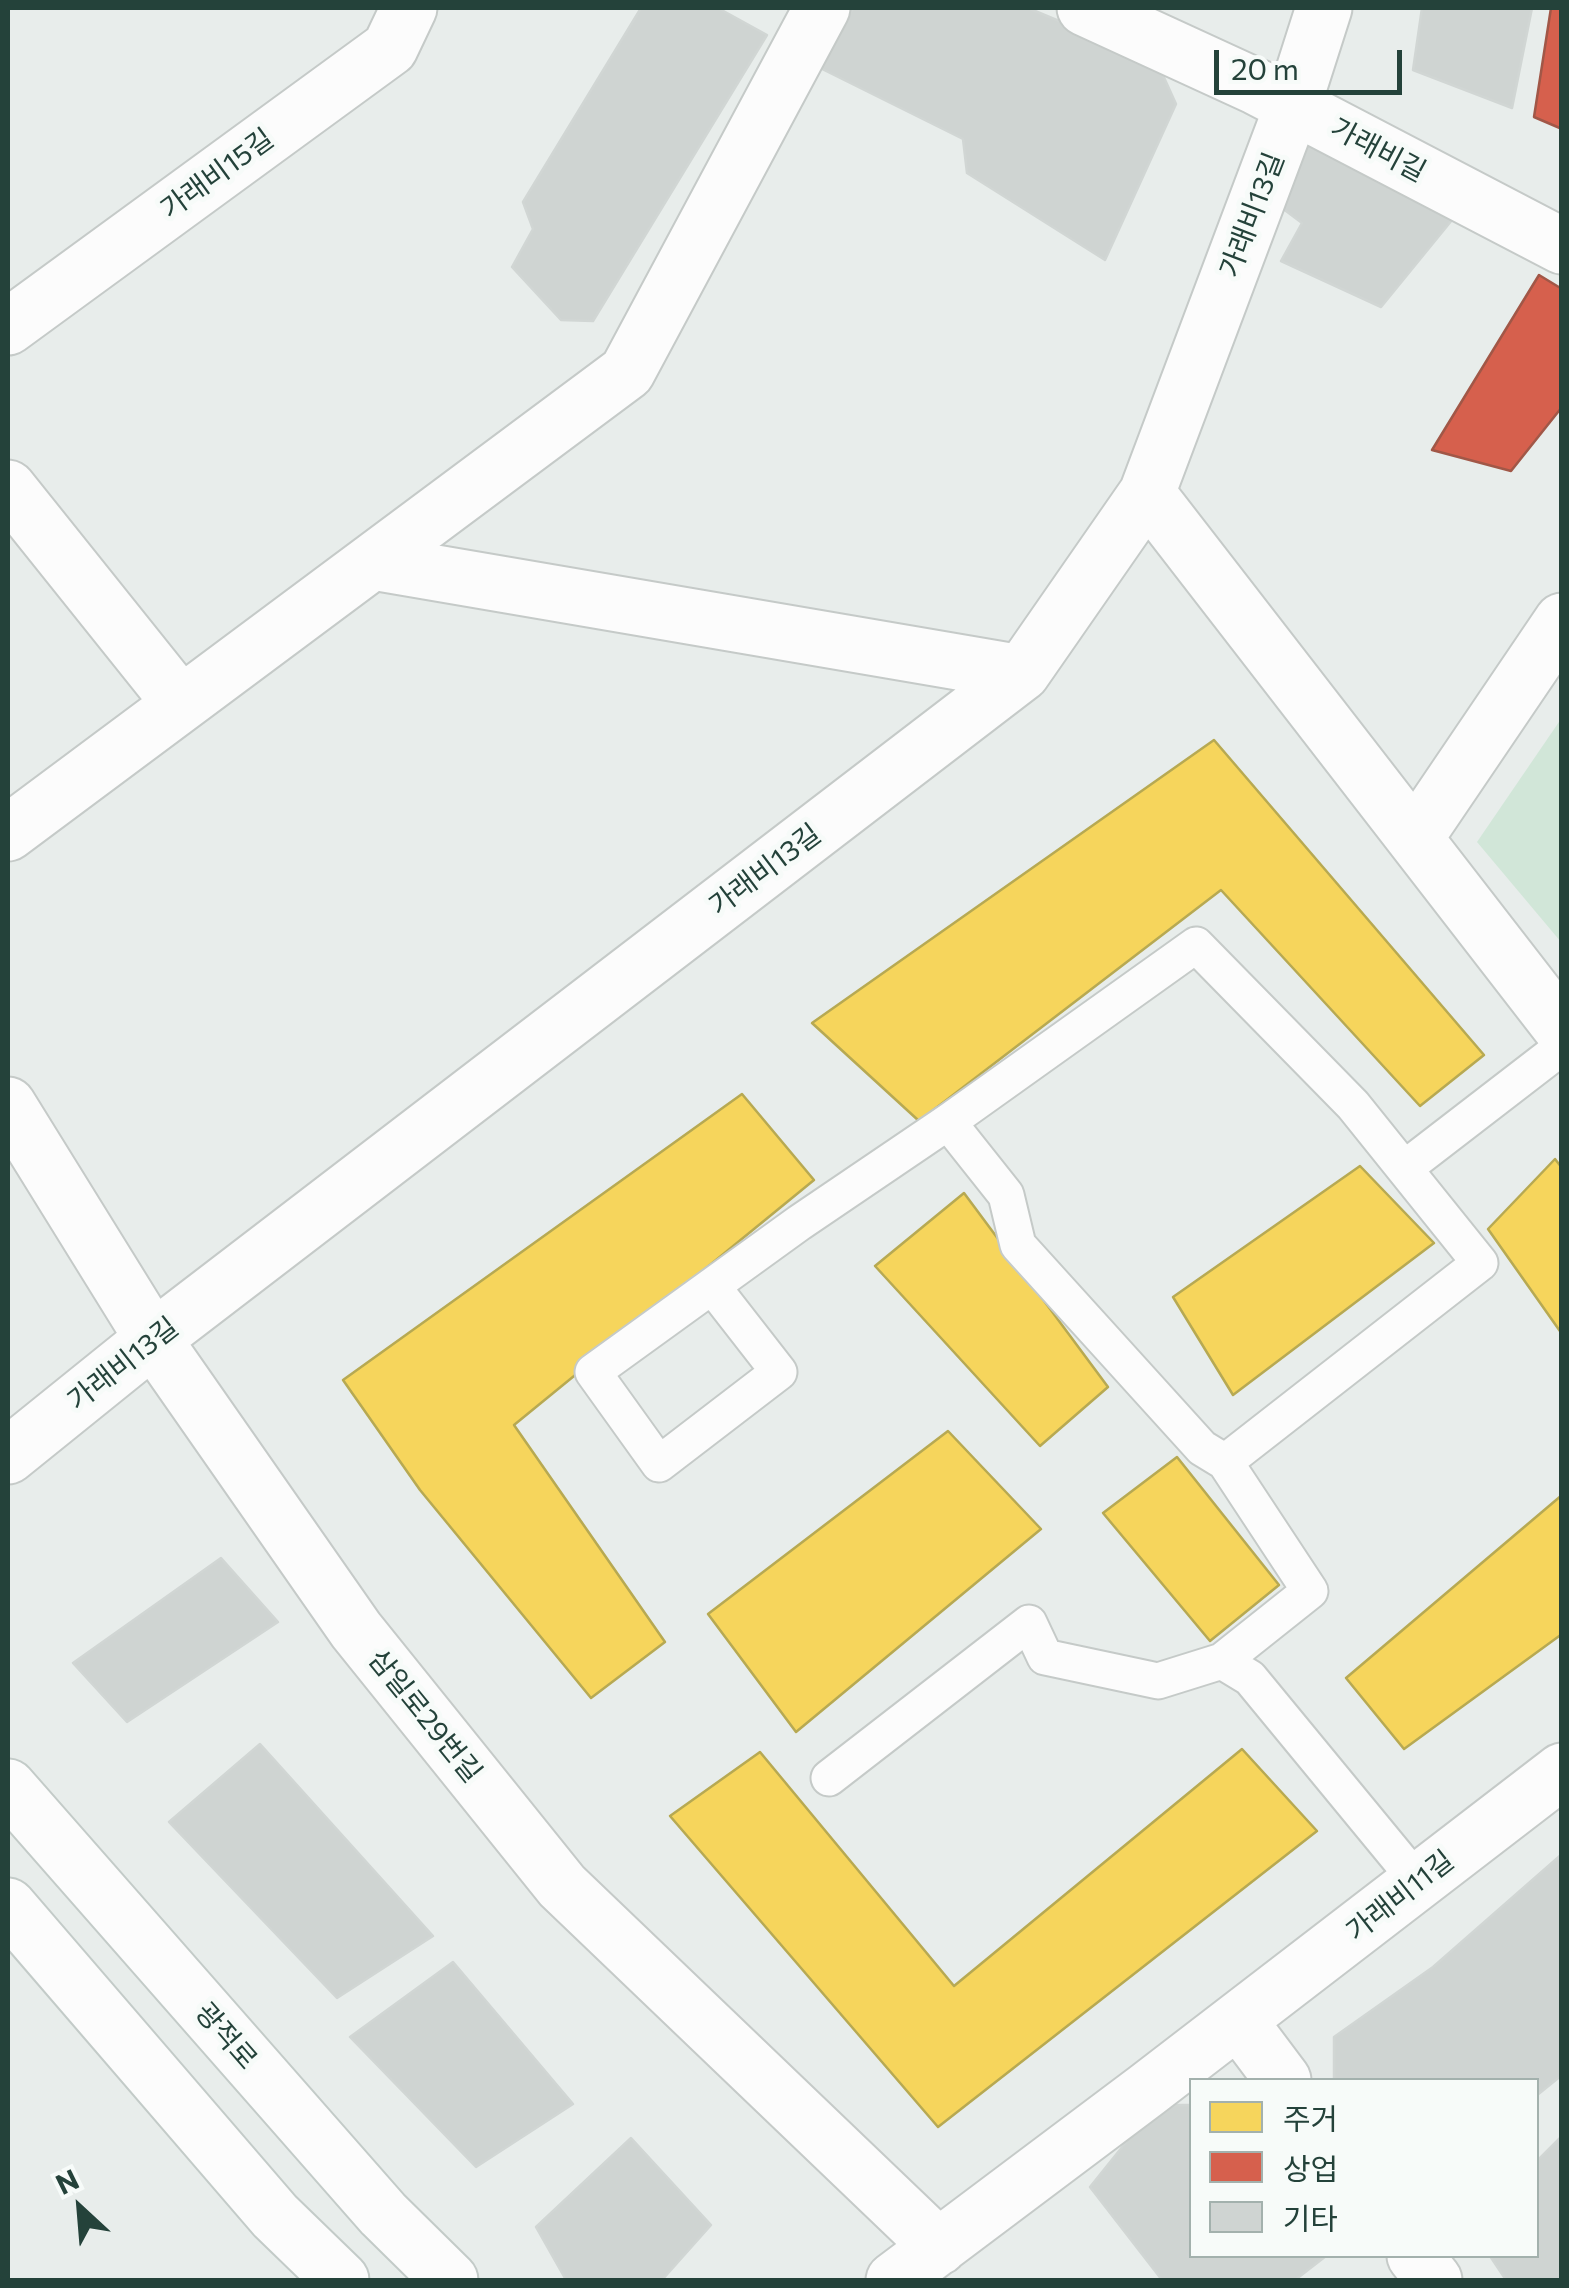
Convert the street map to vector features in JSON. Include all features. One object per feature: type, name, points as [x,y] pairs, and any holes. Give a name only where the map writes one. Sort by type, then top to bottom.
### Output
[{"type":"street","name":"가래비15길","points":[[8,327],[390,48],[408,8]]},
{"type":"street","points":[[8,833],[627,372],[822,8]]},
{"type":"street","name":"가래비길","points":[[1084,8],[1293,106],[1562,246]]},
{"type":"street","name":"가래비13길","points":[[8,1456],[153,1340],[1022,674],[1148,493],[1293,106],[1324,8]]},
{"type":"street","points":[[8,488],[181,704]]},
{"type":"street","points":[[1148,493],[1562,1028]]},
{"type":"street","points":[[372,562],[1022,674]]},
{"type":"street","points":[[1415,838],[1562,621]]},
{"type":"street","name":"삼일로29번길","points":[[8,1105],[153,1340],[356,1630],[562,1886],[939,2248]]},
{"type":"street","name":"가래비11길","points":[[1238,2020],[1562,1771]]},
{"type":"street","name":"광적로","points":[[8,1787],[383,2214],[450,2280]]},
{"type":"street","points":[[8,1906],[275,2216],[340,2280]]},
{"type":"street","points":[[894,2280],[1238,2020],[1282,2078]]},
{"type":"street","points":[[1418,2258],[1434,2280]]},
{"type":"lane","points":[[712,1286],[779,1372],[658,1464],[594,1372],[712,1286],[799,1223],[1196,945],[1353,1105],[1480,1263],[1225,1462]]},
{"type":"lane","points":[[1405,1168],[1562,1047]]},
{"type":"lane","points":[[829,1778],[1028,1624],[1045,1657],[1158,1681],[1222,1661],[1310,1591],[1225,1462],[1202,1448],[1018,1245],[1006,1195],[948,1122]]},
{"type":"lane","points":[[1222,1661],[1250,1678],[1418,1882]]},
{"type":"green space","points":[[1561,719],[1561,942],[1477,842]]},
{"type":"building: 주거","points":[[1214,740],[1484,1055],[1420,1106],[1221,890],[919,1121],[812,1023]]},
{"type":"building: 주거","points":[[742,1094],[814,1180],[514,1425],[665,1642],[591,1698],[420,1490],[343,1380]]},
{"type":"building: 주거","points":[[1555,1159],[1562,1168],[1562,1334],[1488,1229]]},
{"type":"building: 주거","points":[[1360,1166],[1434,1243],[1233,1395],[1173,1297]]},
{"type":"building: 주거","points":[[964,1193],[1108,1387],[1040,1446],[875,1266]]},
{"type":"building: 주거","points":[[948,1431],[1041,1529],[796,1732],[708,1614]]},
{"type":"building: 주거","points":[[1177,1457],[1279,1585],[1210,1641],[1103,1513]]},
{"type":"building: 주거","points":[[1562,1495],[1562,1634],[1404,1749],[1346,1678]]},
{"type":"building: 주거","points":[[1242,1749],[1317,1831],[938,2127],[670,1816],[760,1752],[954,1986]]},
{"type":"building: 상업","points":[[1551,8],[1562,8],[1562,129],[1534,117]]},
{"type":"building: 상업","points":[[1539,275],[1562,289],[1562,407],[1511,471],[1432,450]]},
{"type":"building: 기타","points":[[641,8],[718,8],[767,35],[593,321],[561,320],[512,267],[533,229],[523,202]]},
{"type":"building: 기타","points":[[854,8],[1028,8],[1157,62],[1176,104],[1105,260],[967,173],[963,139],[808,62]]},
{"type":"building: 기타","points":[[1422,8],[1532,8],[1512,108],[1413,70]]},
{"type":"building: 기타","points":[[1300,139],[1452,220],[1381,307],[1281,261],[1302,223],[1274,202]]},
{"type":"building: 기타","points":[[221,1558],[278,1622],[127,1722],[73,1663]]},
{"type":"building: 기타","points":[[260,1744],[433,1936],[337,1998],[169,1822]]},
{"type":"building: 기타","points":[[1562,1854],[1562,2075],[1539,2094],[1539,2078],[1334,2078],[1334,2037],[1433,1967]]},
{"type":"building: 기타","points":[[453,1962],[573,2104],[476,2167],[350,2037]]},
{"type":"building: 기타","points":[[1156,2105],[1189,2105],[1189,2258],[1323,2258],[1295,2280],[1162,2280],[1090,2187]]},
{"type":"building: 기타","points":[[1562,2136],[1562,2280],[1506,2280],[1491,2258],[1539,2258],[1539,2159]]},
{"type":"building: 기타","points":[[631,2138],[711,2225],[662,2280],[566,2280],[536,2227]]}]
